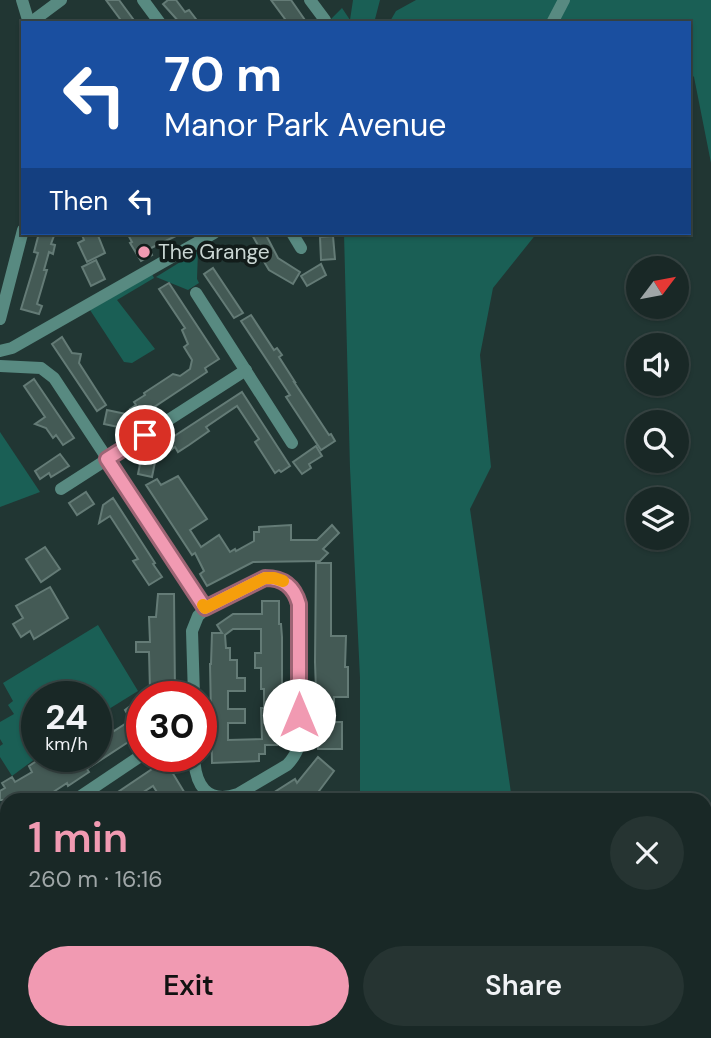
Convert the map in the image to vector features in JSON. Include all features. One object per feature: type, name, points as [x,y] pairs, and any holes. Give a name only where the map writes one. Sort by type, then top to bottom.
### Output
[{"type":"street","points":[[22,0],[29,21]]},
{"type":"street","points":[[33,21],[61,0]]},
{"type":"street","points":[[143,0],[159,21]]},
{"type":"street","points":[[310,0],[325,20]]},
{"type":"street","points":[[553,21],[564,0]]},
{"type":"street","points":[[0,319],[22,235]]},
{"type":"street","points":[[0,351],[12,348],[207,235]]},
{"type":"street","points":[[293,235],[301,248]]},
{"type":"street","points":[[196,293],[292,443]]},
{"type":"street","points":[[0,366],[41,368],[54,378],[205,608]]},
{"type":"street","points":[[61,489],[246,370]]},
{"type":"street","points":[[194,681],[192,631],[198,616],[205,608],[265,578],[283,581],[291,587],[299,604],[298,751],[287,765],[239,793]]},
{"type":"street","points":[[85,793],[126,766]]},
{"type":"street","points":[[195,772],[203,789],[209,793]]},
{"type":"green space","points":[[353,0],[380,0],[375,21],[329,21],[342,8],[350,20]]},
{"type":"green space","points":[[416,0],[711,0],[711,163],[694,77],[691,74],[691,21],[390,21],[396,11]]},
{"type":"green space","points":[[344,235],[535,235],[493,288],[480,355],[491,467],[470,509],[511,793],[360,793],[360,678],[350,468]]},
{"type":"green space","points":[[198,251],[199,283],[188,290],[156,277]]},
{"type":"green space","points":[[152,274],[154,278],[117,300],[155,349],[132,363],[124,362],[90,310]]},
{"type":"green space","points":[[0,432],[40,492],[0,507]]},
{"type":"green space","points":[[98,625],[132,681],[126,681],[126,698],[112,707],[112,681],[21,681],[21,769],[12,776],[0,757],[0,746],[3,744],[0,739],[0,722],[14,714],[8,705],[13,701],[3,683]]},
{"type":"building","points":[[106,0],[119,0],[135,21],[122,21]]},
{"type":"building","points":[[168,0],[176,0],[185,12],[189,10],[197,21],[178,21],[163,4]]},
{"type":"building","points":[[271,0],[291,0],[306,21],[287,21]]},
{"type":"building","points":[[38,235],[54,235],[51,244],[55,245],[53,254],[49,252],[37,304],[42,306],[39,314],[21,309],[38,253],[34,252]]},
{"type":"building","points":[[82,235],[98,235],[105,253],[87,262],[78,243],[84,240]]},
{"type":"building","points":[[128,235],[178,235],[149,249],[152,255],[141,261],[130,243],[132,242]]},
{"type":"building","points":[[252,235],[266,235],[278,258],[300,272],[293,284],[269,270],[260,255],[263,254]]},
{"type":"building","points":[[333,236],[335,259],[321,260],[320,237]]},
{"type":"building","points":[[96,260],[105,279],[91,286],[82,267]]},
{"type":"building","points":[[321,264],[326,275],[307,286],[301,276]]},
{"type":"building","points":[[213,268],[243,313],[234,318],[204,274]]},
{"type":"building","points":[[169,283],[219,359],[205,368],[207,372],[136,419],[130,409],[136,405],[134,402],[173,374],[180,376],[190,369],[192,360],[184,347],[188,344],[182,330],[185,328],[159,289]]},
{"type":"building","points":[[251,315],[274,350],[277,348],[282,355],[279,357],[294,382],[335,441],[321,450],[286,397],[290,395],[241,321]]},
{"type":"building","points":[[62,337],[72,353],[81,354],[79,363],[106,405],[97,411],[52,344]]},
{"type":"building","points":[[34,379],[74,438],[63,445],[56,435],[53,438],[46,428],[35,424],[45,417],[24,386]]},
{"type":"building","points":[[242,392],[290,466],[275,473],[255,442],[259,439],[237,406],[206,427],[209,431],[189,445],[178,452],[175,447],[164,455],[159,446]]},
{"type":"building","points":[[107,410],[126,414],[123,428],[104,424]]},
{"type":"building","points":[[316,446],[322,456],[309,464],[311,468],[302,474],[293,462]]},
{"type":"building","points":[[60,454],[69,466],[51,477],[49,473],[40,479],[35,471]]},
{"type":"building","points":[[142,454],[156,457],[152,477],[138,474]]},
{"type":"building","points":[[178,476],[207,519],[190,530],[201,547],[219,535],[230,552],[235,549],[236,551],[254,541],[254,532],[259,532],[259,527],[291,525],[291,540],[317,540],[332,525],[339,533],[323,549],[328,553],[320,561],[253,562],[207,586],[200,574],[204,571],[195,553],[192,555],[146,485],[157,479],[161,485]]},
{"type":"building","points":[[86,492],[94,504],[77,515],[69,503]]},
{"type":"building","points":[[113,498],[162,577],[149,585],[133,561],[138,559],[110,516],[99,523],[103,505]]},
{"type":"building","points":[[45,547],[60,569],[41,582],[26,559]]},
{"type":"building","points":[[316,563],[331,563],[331,636],[346,636],[348,697],[334,697],[334,722],[342,722],[342,749],[318,749]]},
{"type":"building","points":[[50,587],[68,618],[34,639],[30,631],[21,637],[13,624],[23,618],[16,606]]},
{"type":"building","points":[[158,594],[174,594],[175,681],[150,681],[149,652],[136,652],[136,642],[150,642],[149,617],[156,617]]},
{"type":"building","points":[[262,601],[279,601],[282,637],[282,737],[277,737],[277,745],[265,745],[265,754],[259,754],[259,761],[217,763],[217,681],[210,681],[212,633],[222,633],[217,625],[233,614],[262,614]],"holes":[[[233,629],[261,629],[261,653],[255,653],[255,668],[261,668],[261,689],[264,689],[264,708],[261,708],[262,739],[228,740],[228,723],[245,723],[245,709],[228,709],[228,691],[245,691],[245,678],[237,678],[237,660],[230,660],[230,648],[226,648],[225,635]]]},
{"type":"building","points":[[126,723],[126,743],[112,753],[112,728],[114,731]]},
{"type":"building","points":[[318,757],[334,771],[318,793],[273,793],[295,779],[297,783]]},
{"type":"building","points":[[32,772],[89,772],[52,793],[0,793],[5,788],[2,783],[12,777],[15,782]]},
{"type":"building","points":[[148,772],[172,772],[185,793],[158,793],[153,786],[142,793],[116,793]]},
{"type":"slow traffic","points":[[203,605],[205,608],[265,578],[283,581]]},
{"type":"place","name":"The Grange","points":[[144,252]]},
{"type":"route","points":[[145,435],[107,459],[205,608],[265,578],[283,581],[296,594],[299,604],[299,715]]}]
